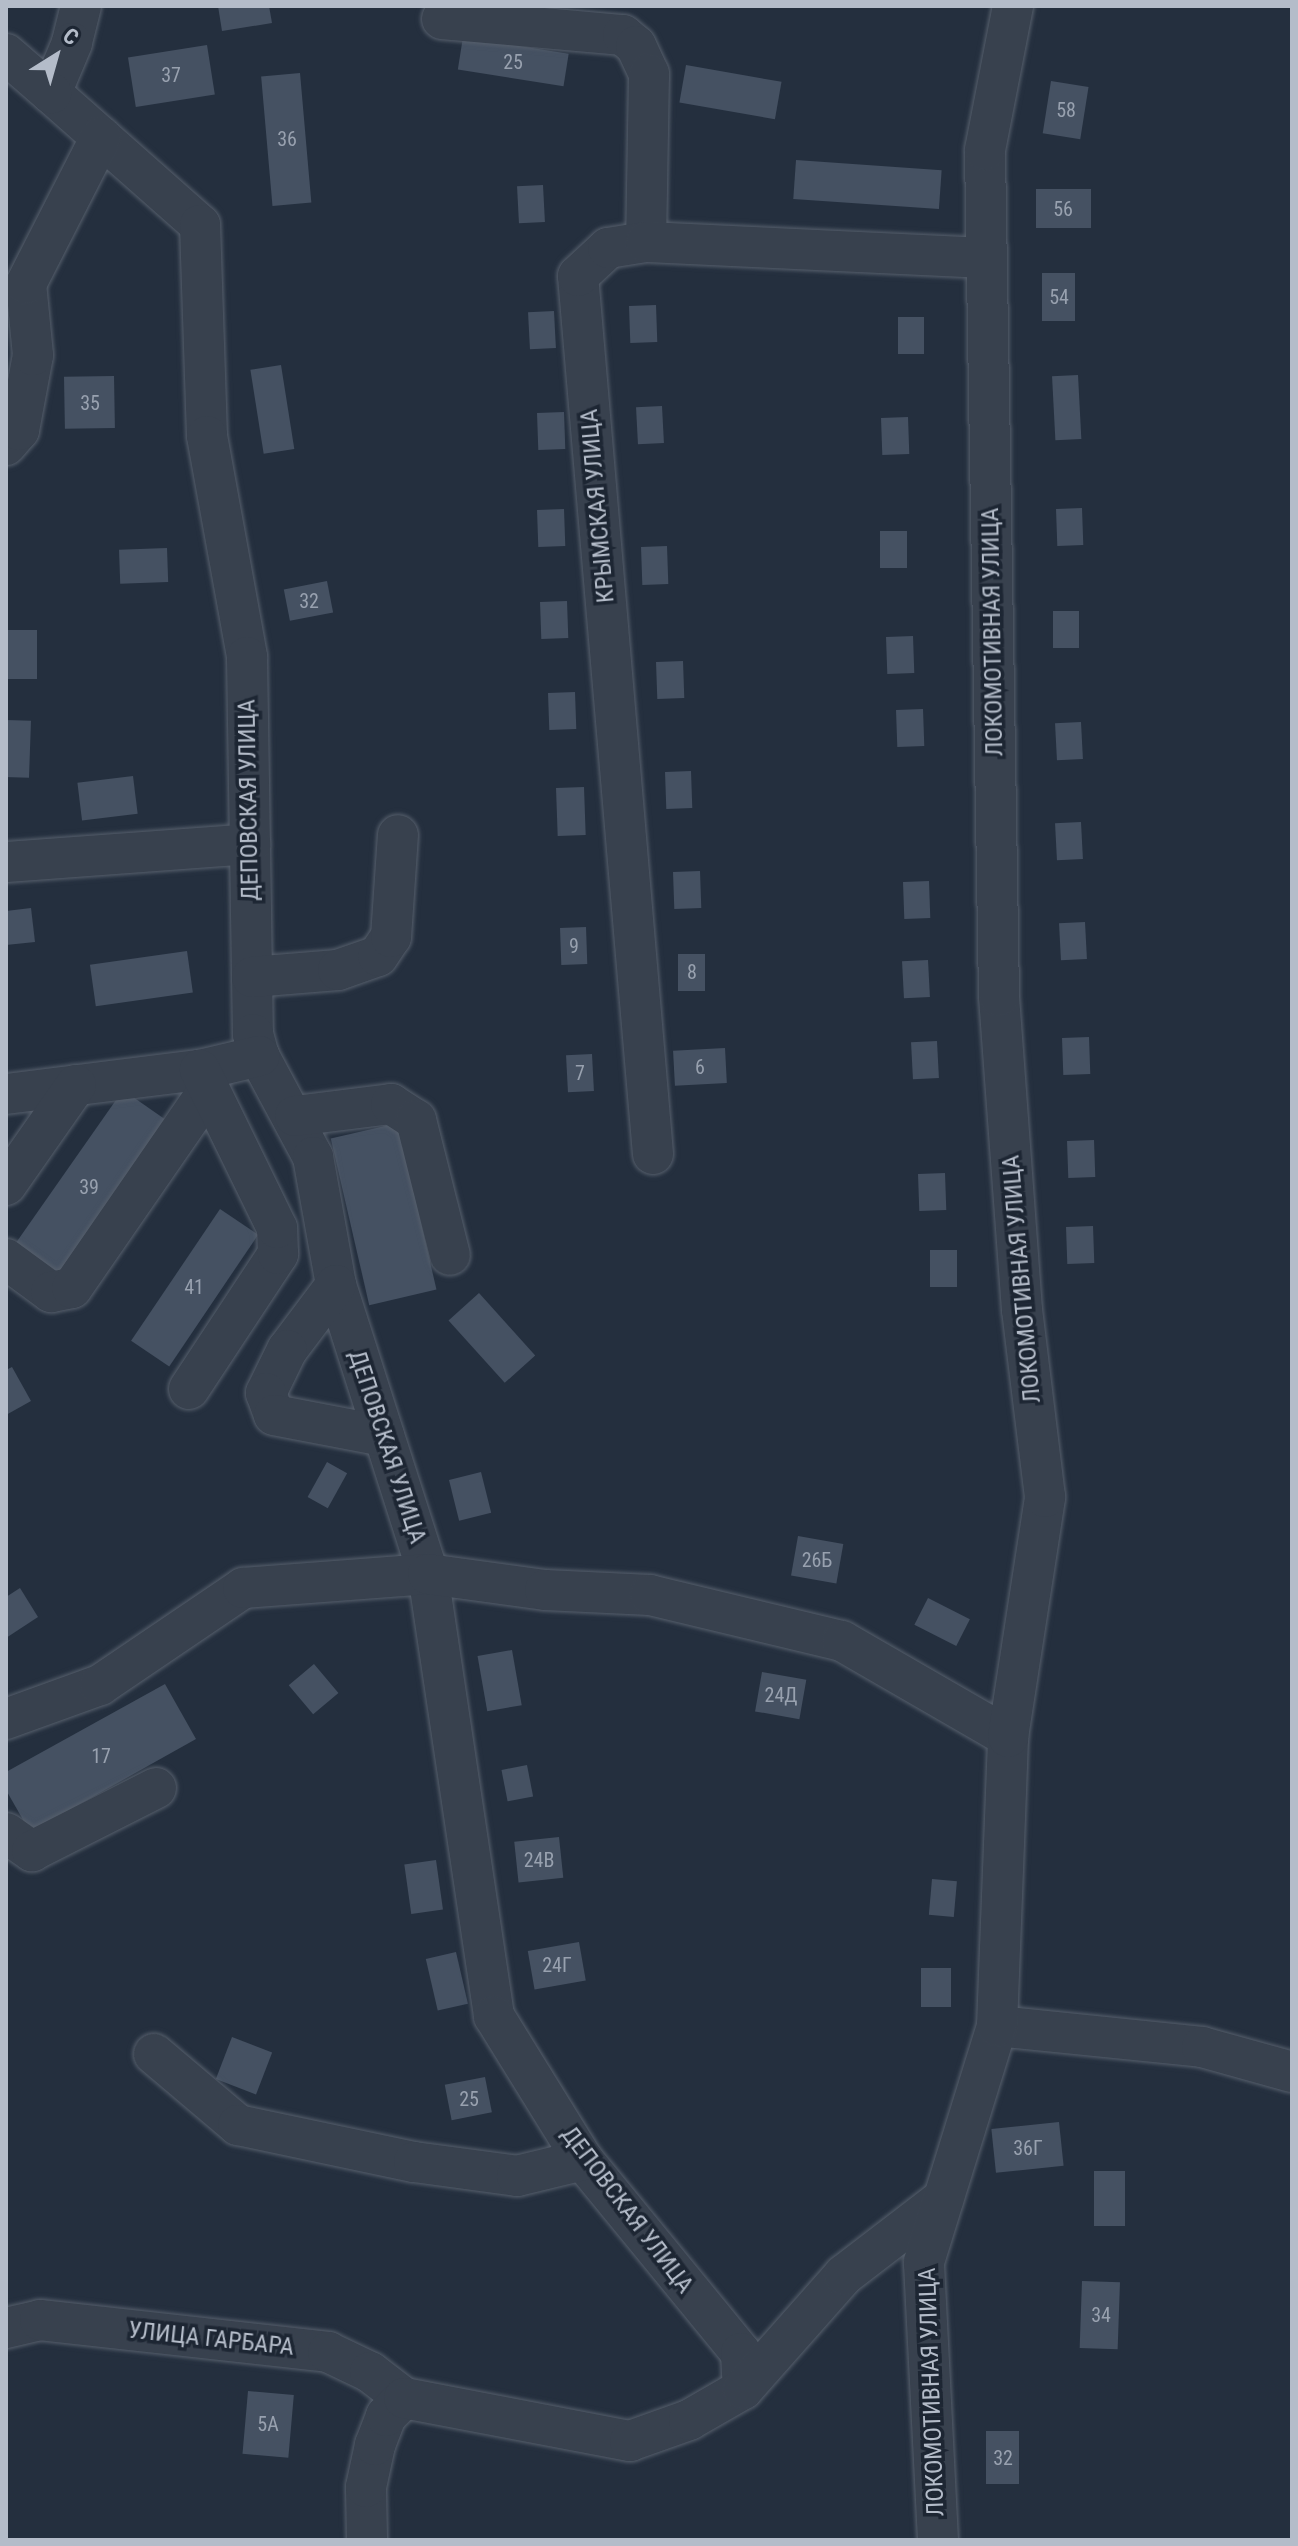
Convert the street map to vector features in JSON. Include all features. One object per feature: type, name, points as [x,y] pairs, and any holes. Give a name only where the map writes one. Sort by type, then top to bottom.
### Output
[{"type":"street","points":[[51,93],[81,6]]},
{"type":"street","name":"ЛОКОМОТИВНАЯ УЛИЦА","points":[[938,2540],[924,2262],[997,2026],[1008,1737],[1045,1497],[1022,1310],[999,996],[985,150],[1013,6]]},
{"type":"street","points":[[442,19],[623,35],[636,46],[649,74],[646,242]]},
{"type":"street","name":"ДЕПОВСКАЯ УЛИЦА","points":[[6,54],[200,225],[207,436],[247,657],[252,977],[259,1056],[295,1116],[313,1157],[336,1285],[428,1574],[494,2016],[583,2160],[741,2353],[743,2389]]},
{"type":"street","points":[[6,445],[19,430],[33,355],[26,284],[101,137]]},
{"type":"street","name":"КРЫМСКАЯ УЛИЦА","points":[[653,1154],[578,276],[608,248],[646,242],[987,258]]},
{"type":"street","points":[[252,977],[338,970],[378,956],[391,937],[398,835]]},
{"type":"street","points":[[6,862],[250,844]]},
{"type":"street","points":[[6,1094],[76,1085],[204,1080],[259,1056]]},
{"type":"street","points":[[6,1259],[51,1292],[72,1288],[204,1080]]},
{"type":"street","points":[[189,1389],[278,1254],[277,1228],[204,1080]]},
{"type":"street","points":[[6,1185],[76,1085]]},
{"type":"street","points":[[295,1116],[391,1104],[416,1120],[450,1255]]},
{"type":"street","points":[[336,1285],[287,1350],[266,1393],[274,1415],[384,1436]]},
{"type":"street","points":[[6,1719],[100,1685],[243,1588],[428,1574],[545,1590],[650,1595],[842,1641],[1008,1737]]},
{"type":"street","points":[[6,1833],[32,1851],[156,1788]]},
{"type":"street","points":[[997,2026],[1202,2047],[1292,2072]]},
{"type":"street","points":[[154,2054],[238,2125],[414,2162],[517,2176],[583,2160]]},
{"type":"street","points":[[367,2540],[366,2487],[375,2445],[386,2416],[404,2398],[630,2441],[689,2420],[743,2389],[844,2275],[943,2199]]},
{"type":"street","name":"УЛИЦА ГАРБАРА","points":[[6,2328],[40,2320],[328,2352],[370,2372],[404,2398]]},
{"type":"building","points":[[218,6],[269,6],[272,23],[222,31]]},
{"type":"building","points":[[463,37],[569,54],[564,86],[458,70]]},
{"type":"building","points":[[207,45],[215,94],[136,107],[128,58]]},
{"type":"building","points":[[686,65],[782,82],[775,119],[679,102]]},
{"type":"building","points":[[300,73],[311,203],[272,206],[261,76]]},
{"type":"building","points":[[1051,81],[1089,87],[1080,139],[1043,133]]},
{"type":"building","points":[[796,160],[942,170],[939,209],[793,199]]},
{"type":"building","points":[[543,185],[545,222],[519,223],[517,186]]},
{"type":"building","points":[[1036,189],[1091,189],[1091,228],[1036,228]]},
{"type":"building","points":[[1042,273],[1075,273],[1075,321],[1042,321]]},
{"type":"building","points":[[656,305],[657,342],[630,343],[629,306]]},
{"type":"building","points":[[554,311],[556,348],[530,349],[528,312]]},
{"type":"building","points":[[898,317],[924,317],[924,354],[898,354]]},
{"type":"building","points":[[281,365],[294,449],[264,454],[250,370]]},
{"type":"building","points":[[1078,375],[1081,439],[1055,440],[1052,376]]},
{"type":"building","points":[[114,376],[115,428],[65,429],[64,377]]},
{"type":"building","points":[[662,406],[664,443],[638,444],[636,407]]},
{"type":"building","points":[[564,412],[565,449],[538,450],[537,413]]},
{"type":"building","points":[[908,417],[909,454],[882,455],[881,418]]},
{"type":"building","points":[[1082,508],[1083,545],[1057,546],[1056,509]]},
{"type":"building","points":[[564,509],[565,546],[538,547],[537,510]]},
{"type":"building","points":[[880,531],[907,531],[907,568],[880,568]]},
{"type":"building","points":[[667,546],[668,584],[642,585],[641,547]]},
{"type":"building","points":[[167,548],[168,582],[120,584],[119,550]]},
{"type":"building","points":[[327,581],[333,612],[290,621],[284,589]]},
{"type":"building","points":[[567,601],[568,638],[541,639],[540,602]]},
{"type":"building","points":[[1053,611],[1079,611],[1079,648],[1053,648]]},
{"type":"building","points":[[6,630],[37,630],[37,679],[6,679]]},
{"type":"building","points":[[913,636],[914,673],[887,674],[886,637]]},
{"type":"building","points":[[683,661],[684,698],[657,699],[656,662]]},
{"type":"building","points":[[575,692],[576,729],[549,730],[548,693]]},
{"type":"building","points":[[923,709],[924,746],[897,747],[896,710]]},
{"type":"building","points":[[6,720],[31,721],[29,778],[6,777]]},
{"type":"building","points":[[1081,722],[1083,759],[1057,760],[1055,723]]},
{"type":"building","points":[[691,771],[692,808],[666,809],[665,772]]},
{"type":"building","points":[[133,776],[138,814],[82,821],[77,783]]},
{"type":"building","points":[[584,787],[586,835],[558,836],[556,788]]},
{"type":"building","points":[[1081,822],[1083,859],[1057,860],[1055,823]]},
{"type":"building","points":[[700,871],[701,908],[674,909],[673,872]]},
{"type":"building","points":[[929,881],[930,918],[904,919],[903,882]]},
{"type":"building","points":[[31,908],[35,942],[6,945],[6,911]]},
{"type":"building","points":[[1085,922],[1087,959],[1061,960],[1059,923]]},
{"type":"building","points":[[586,927],[587,964],[561,965],[560,928]]},
{"type":"building","points":[[187,951],[193,993],[96,1006],[90,965]]},
{"type":"building","points":[[678,954],[705,954],[705,991],[678,991]]},
{"type":"building","points":[[928,960],[930,997],[904,998],[902,961]]},
{"type":"building","points":[[1089,1037],[1090,1074],[1063,1075],[1062,1038]]},
{"type":"building","points":[[937,1041],[939,1078],[913,1079],[911,1042]]},
{"type":"building","points":[[725,1048],[727,1083],[675,1086],[673,1051]]},
{"type":"building","points":[[592,1054],[594,1091],[568,1092],[566,1055]]},
{"type":"building","points":[[123,1090],[166,1120],[51,1283],[9,1253]]},
{"type":"building","points":[[398,1123],[436,1290],[369,1305],[331,1139]]},
{"type":"building","points":[[1094,1140],[1095,1177],[1068,1178],[1067,1141]]},
{"type":"building","points":[[945,1173],[946,1210],[919,1211],[918,1174]]},
{"type":"building","points":[[220,1209],[258,1235],[169,1367],[131,1341]]},
{"type":"building","points":[[1093,1226],[1094,1263],[1067,1264],[1066,1227]]},
{"type":"building","points":[[930,1250],[957,1250],[957,1287],[930,1287]]},
{"type":"building","points":[[479,1293],[535,1355],[505,1383],[449,1320]]},
{"type":"building","points":[[12,1367],[31,1401],[6,1415],[6,1370]]},
{"type":"building","points":[[327,1462],[347,1473],[328,1508],[308,1497]]},
{"type":"building","points":[[481,1472],[491,1513],[459,1521],[449,1480]]},
{"type":"building","points":[[798,1536],[843,1544],[836,1583],[791,1575]]},
{"type":"building","points":[[20,1588],[38,1617],[6,1638],[6,1597]]},
{"type":"building","points":[[928,1598],[970,1619],[956,1646],[914,1625]]},
{"type":"building","points":[[512,1650],[522,1705],[487,1711],[478,1656]]},
{"type":"building","points":[[314,1664],[338,1693],[313,1714],[289,1685]]},
{"type":"building","points":[[762,1672],[806,1680],[799,1719],[755,1711]]},
{"type":"building","points":[[165,1684],[196,1739],[30,1832],[6,1790],[6,1772]]},
{"type":"building","points":[[527,1765],[533,1796],[508,1801],[501,1770]]},
{"type":"building","points":[[559,1837],[563,1878],[519,1882],[514,1842]]},
{"type":"building","points":[[436,1860],[443,1910],[411,1914],[404,1864]]},
{"type":"building","points":[[932,1879],[957,1881],[954,1917],[929,1915]]},
{"type":"building","points":[[579,1942],[586,1980],[535,1989],[528,1951]]},
{"type":"building","points":[[456,1952],[468,2004],[438,2011],[426,1959]]},
{"type":"building","points":[[921,1968],[951,1968],[951,2007],[921,2007]]},
{"type":"building","points":[[232,2037],[272,2052],[256,2094],[216,2079]]},
{"type":"building","points":[[485,2077],[492,2112],[452,2120],[445,2085]]},
{"type":"building","points":[[1059,2122],[1064,2166],[996,2173],[991,2129]]},
{"type":"building","points":[[1094,2171],[1125,2171],[1125,2226],[1094,2226]]},
{"type":"building","points":[[1082,2281],[1120,2282],[1118,2349],[1080,2348]]},
{"type":"building","points":[[248,2391],[294,2395],[288,2458],[243,2454]]},
{"type":"building","points":[[986,2431],[1019,2431],[1019,2484],[986,2484]]}]
